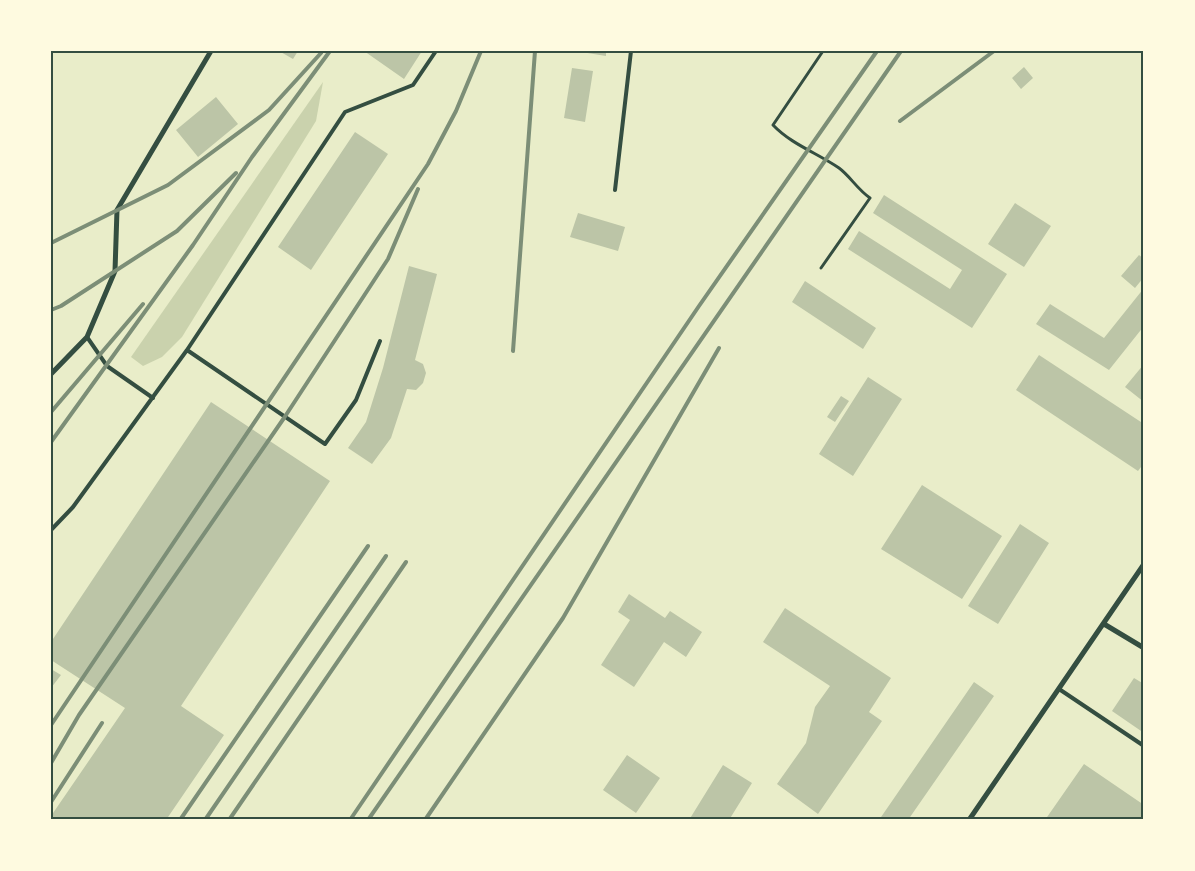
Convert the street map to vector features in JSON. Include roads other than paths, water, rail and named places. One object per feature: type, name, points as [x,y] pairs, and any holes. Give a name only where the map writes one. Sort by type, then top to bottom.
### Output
[{"type":"street","points":[[51,374],[87,337],[115,271],[117,210],[211,51]]},
{"type":"street","points":[[969,820],[1144,564]]},
{"type":"street","points":[[1104,624],[1144,648]]},
{"type":"lane","points":[[51,530],[73,507],[187,350],[345,112],[413,86],[436,51]]},
{"type":"lane","points":[[615,190],[631,51]]},
{"type":"lane","points":[[87,337],[107,366],[153,398]]},
{"type":"lane","points":[[187,350],[325,444],[356,400],[380,341]]},
{"type":"lane","points":[[1059,689],[1144,746]]},
{"type":"railway","points":[[51,442],[193,245],[252,157],[330,51]]},
{"type":"railway","points":[[51,725],[428,164],[456,111],[481,51]]},
{"type":"railway","points":[[513,351],[535,51]]},
{"type":"railway","points":[[350,820],[699,306],[877,51]]},
{"type":"railway","points":[[368,820],[901,51]]},
{"type":"railway","points":[[900,121],[994,51]]},
{"type":"railway","points":[[51,243],[168,185],[269,110],[321,53]]},
{"type":"railway","points":[[51,310],[61,306],[177,231],[236,173]]},
{"type":"railway","points":[[51,763],[79,715],[284,418],[388,259],[418,189]]},
{"type":"railway","points":[[51,412],[143,304]]},
{"type":"railway","points":[[425,820],[563,618],[719,348]]},
{"type":"railway","points":[[180,820],[368,546]]},
{"type":"railway","points":[[205,820],[386,556]]},
{"type":"railway","points":[[229,820],[406,562]]},
{"type":"railway","points":[[51,802],[102,723]]}]
